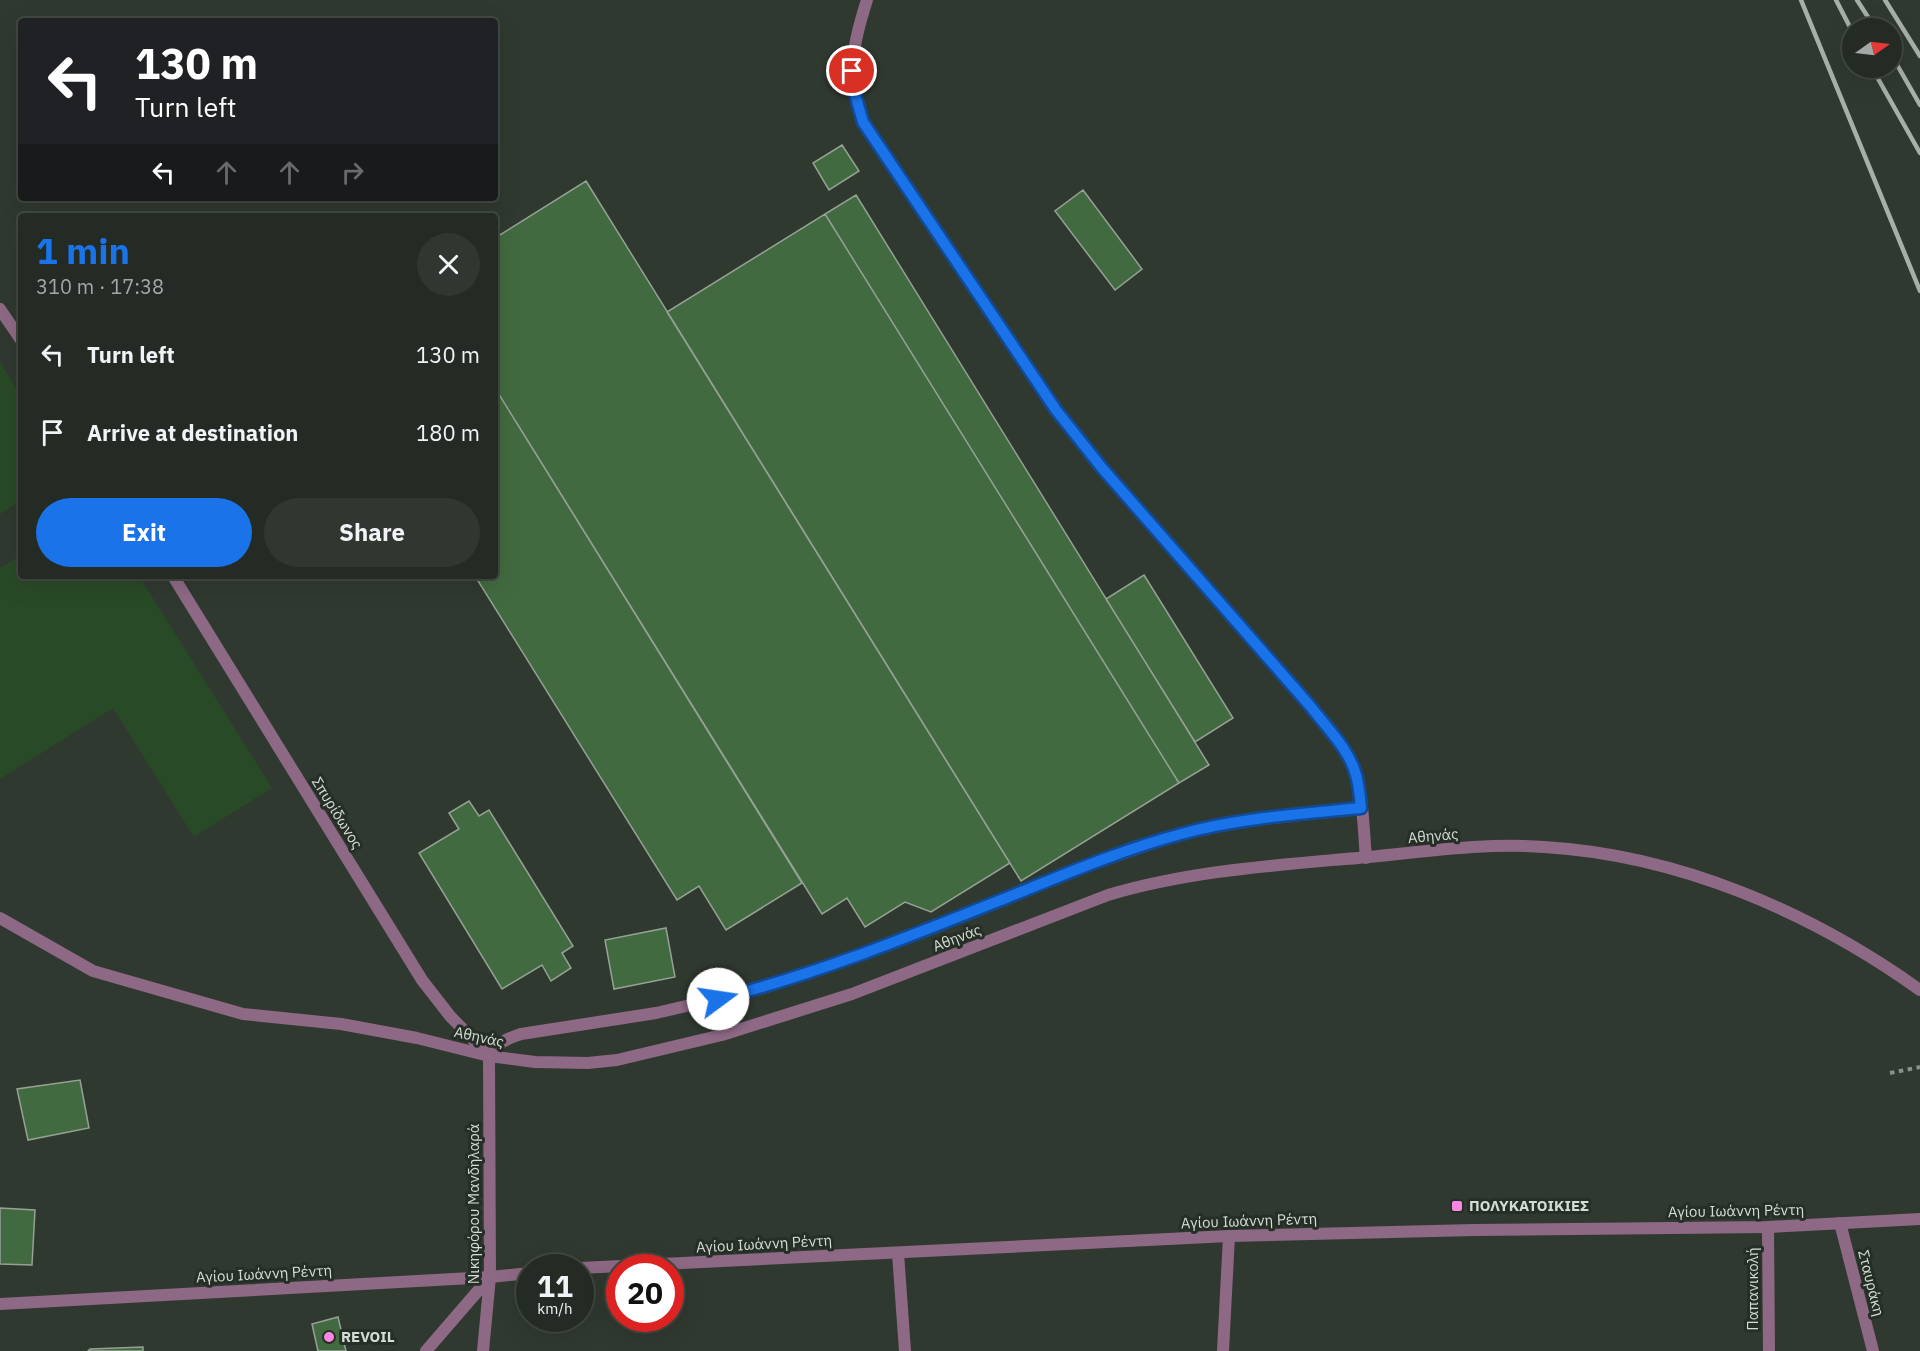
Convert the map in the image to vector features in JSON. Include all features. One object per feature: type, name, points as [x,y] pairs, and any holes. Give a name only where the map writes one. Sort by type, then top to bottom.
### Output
[{"type":"street","points":[[867,0],[854,40],[852,64],[853,87],[863,122],[1056,410],[1102,468],[1311,707],[1340,744],[1357,776],[1366,858]]},
{"type":"street","points":[[0,309],[18,336]]},
{"type":"street","name":"Σπυρίδωνος","points":[[175,579],[422,981],[450,1017],[489,1056]]},
{"type":"street","points":[[489,1056],[495,1046],[502,1041],[521,1034],[656,1013],[763,988],[894,942],[1098,862],[1180,834],[1244,821],[1361,808]]},
{"type":"street","name":"Αθηνάς","points":[[0,918],[93,971],[243,1014],[341,1024],[417,1038],[489,1056],[535,1062],[588,1063],[656,1052],[723,1035],[852,994],[1108,895],[1146,884],[1264,867],[1487,846],[1544,847],[1585,851],[1671,868],[1723,885],[1822,929],[1881,962],[1920,990]]},
{"type":"street","name":"Νικηφόρου Μανδηλαρά","points":[[483,1351],[490,1277],[489,1056]]},
{"type":"street","name":"Αγίου Ιωάννη Ρέντη","points":[[594,1267],[1229,1236],[1768,1227],[1920,1219]]},
{"type":"street","name":"Σταυράκη","points":[[1840,1223],[1873,1351]]},
{"type":"street","name":"Παπανικολή","points":[[1768,1227],[1769,1351]]},
{"type":"street","points":[[1223,1351],[1229,1236]]},
{"type":"street","points":[[898,1253],[905,1351]]},
{"type":"street","name":"Αγίου Ιωάννη Ρέντη","points":[[0,1304],[516,1274]]},
{"type":"street","points":[[426,1351],[490,1277]]},
{"type":"path","points":[[1890,1073],[1920,1067]]},
{"type":"green space","points":[[0,362],[18,391],[18,502],[0,514]]},
{"type":"green space","points":[[18,557],[18,579],[141,579],[272,788],[194,837],[113,708],[0,779],[0,568]]},
{"type":"building","points":[[842,145],[859,171],[829,190],[813,163]]},
{"type":"building","points":[[586,181],[1010,863],[931,912],[905,902],[865,927],[847,898],[822,914],[498,393],[498,236]]},
{"type":"building","points":[[1083,190],[1142,269],[1115,290],[1055,211]]},
{"type":"building","points":[[856,195],[1209,765],[1179,783],[825,214]]},
{"type":"building","points":[[825,214],[1179,783],[1021,881],[667,312]]},
{"type":"building","points":[[498,393],[802,883],[726,930],[699,886],[677,900],[477,579],[498,579]]},
{"type":"building","points":[[1144,575],[1233,718],[1195,742],[1106,599]]},
{"type":"building","points":[[469,801],[479,816],[489,810],[573,946],[562,953],[571,968],[551,981],[542,965],[502,989],[419,853],[459,829],[449,813]]},
{"type":"building","points":[[666,928],[675,977],[614,989],[605,940]]},
{"type":"building","points":[[80,1080],[89,1128],[28,1140],[17,1089]]},
{"type":"building","points":[[0,1208],[35,1210],[32,1265],[0,1264]]},
{"type":"building","name":"REVOIL","points":[[338,1317],[346,1351],[318,1351],[312,1324]]},
{"type":"building","points":[[143,1347],[143,1351],[88,1351],[90,1349]]},
{"type":"railway","points":[[1801,0],[1920,291]]},
{"type":"railway","points":[[1836,0],[1845,18]]},
{"type":"railway","points":[[1857,0],[1869,18]]},
{"type":"railway","points":[[1885,0],[1920,56]]},
{"type":"railway","points":[[1902,74],[1920,105]]},
{"type":"railway","points":[[1878,78],[1920,153]]},
{"type":"place","name":"ΠΟΛΥΚΑΤΟΙΚΙΕΣ","points":[[1457,1206]]},
{"type":"place","name":"REVOIL","points":[[329,1337]]},
{"type":"route","points":[[718,999],[763,988],[873,950],[1098,862],[1180,834],[1244,821],[1361,808],[1357,776],[1340,744],[1311,707],[1102,468],[1056,410],[1008,341],[863,122],[853,87],[852,71]]}]
